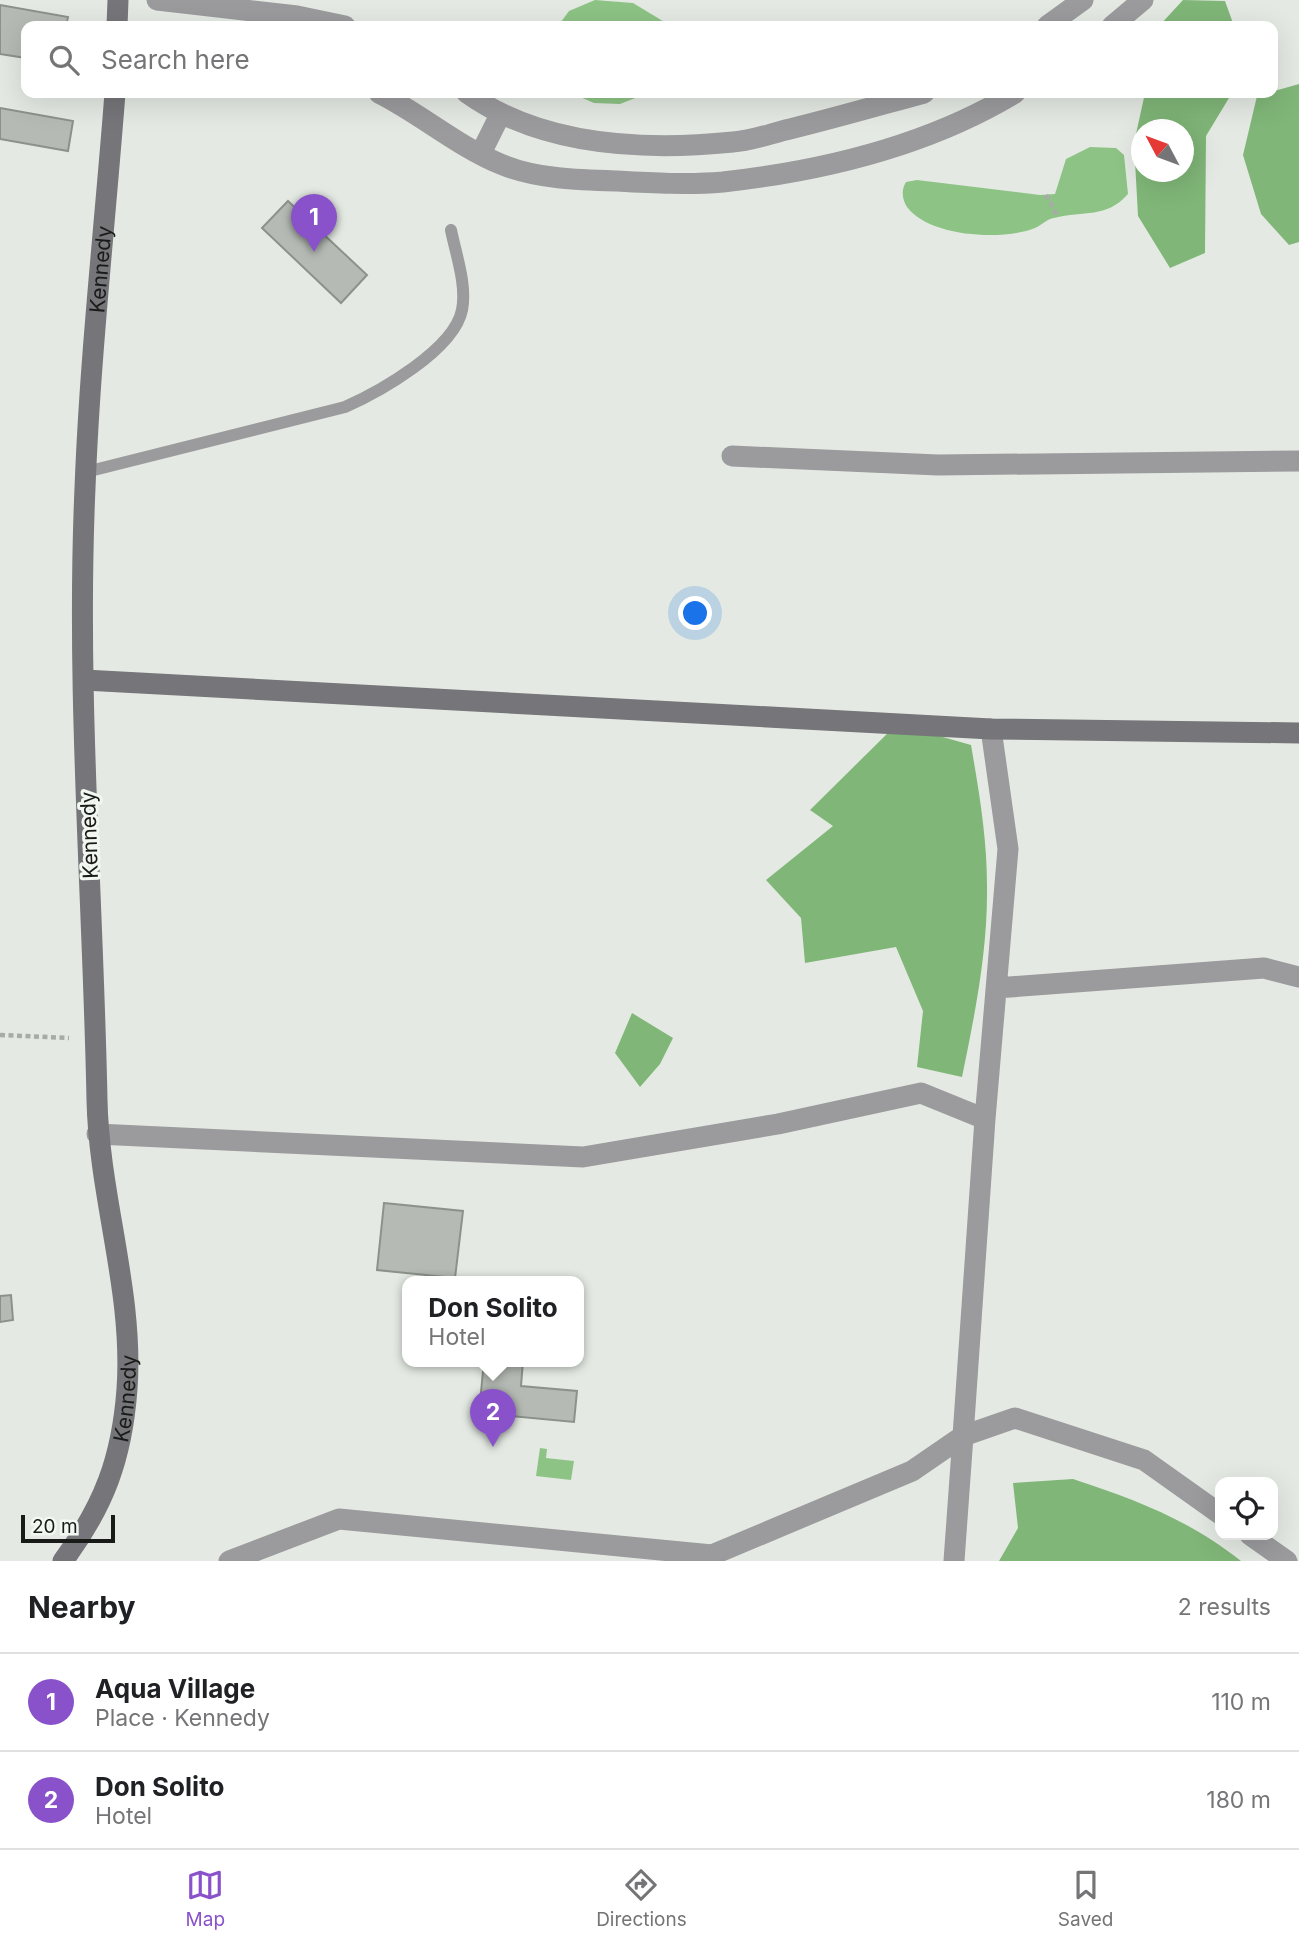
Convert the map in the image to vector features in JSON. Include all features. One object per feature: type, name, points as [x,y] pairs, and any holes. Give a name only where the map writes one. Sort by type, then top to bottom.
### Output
[{"type":"main road","points":[[117,21],[118,0]]},
{"type":"main road","name":"Kennedy","points":[[64,1561],[92,1523],[111,1481],[127,1390],[127,1320],[97,1134],[84,680],[86,472],[115,98]]},
{"type":"main road","points":[[84,680],[991,729],[1299,733]]},
{"type":"street","points":[[157,0],[321,21]]},
{"type":"street","points":[[1053,21],[1083,0]]},
{"type":"street","points":[[1118,21],[1143,0]]},
{"type":"street","points":[[388,98],[503,165],[547,176],[643,182],[722,182],[801,169],[939,132],[1005,98]]},
{"type":"street","points":[[474,98],[500,115],[530,127],[584,139],[638,145],[735,142],[905,98]]},
{"type":"street","points":[[481,153],[500,115]]},
{"type":"street","points":[[732,456],[938,465],[1299,461]]},
{"type":"street","points":[[954,1561],[985,1119],[1008,849],[991,729]]},
{"type":"street","points":[[996,988],[1264,968],[1299,977]]},
{"type":"street","points":[[97,1134],[583,1157],[778,1124],[921,1093],[985,1119]]},
{"type":"street","points":[[229,1561],[339,1519],[712,1555],[912,1471],[963,1436],[1015,1418],[1144,1460],[1215,1510]]},
{"type":"street","points":[[1257,1540],[1287,1561]]},
{"type":"lane","points":[[86,472],[332,411],[382,391],[417,366],[441,342],[462,312],[463,292],[451,230]]},
{"type":"path","points":[[1046,194],[1058,217]]},
{"type":"path","points":[[0,1035],[96,1039]]},
{"type":"shaded area","points":[[595,0],[633,3],[663,21],[562,21],[569,11]]},
{"type":"shaded area","points":[[1183,0],[1225,1],[1232,21],[1164,21]]},
{"type":"shaded area","points":[[1299,84],[1299,242],[1289,245],[1261,214],[1243,155],[1257,98],[1278,98],[1278,90]]},
{"type":"shaded area","points":[[582,98],[635,98],[620,104],[594,103]]},
{"type":"shaded area","points":[[1144,98],[1229,98],[1206,136],[1205,253],[1170,268],[1138,216],[1136,182],[1194,182],[1194,119],[1139,119]]},
{"type":"shaded area","points":[[1090,147],[1116,148],[1124,155],[1128,194],[1120,202],[1103,210],[1051,219],[1021,232],[986,235],[967,234],[932,225],[918,217],[904,201],[906,182],[917,180],[1040,195],[1055,194],[1066,159]]},
{"type":"shaded area","points":[[897,724],[971,745],[984,832],[987,909],[980,982],[962,1077],[917,1067],[923,1011],[896,947],[805,963],[801,918],[766,880],[833,826],[810,810]]},
{"type":"shaded area","points":[[632,1013],[673,1038],[660,1064],[640,1087],[615,1053]]},
{"type":"shaded area","points":[[540,1448],[547,1449],[546,1458],[574,1461],[571,1480],[536,1476]]},
{"type":"shaded area","points":[[1073,1479],[1161,1512],[1201,1533],[1241,1561],[999,1561],[1018,1528],[1013,1483]]},
{"type":"building","points":[[0,5],[68,17],[67,21],[21,21],[21,57],[0,54]]},
{"type":"building","points":[[0,108],[73,121],[68,151],[0,139]]},
{"type":"building","points":[[288,201],[367,275],[341,303],[262,228]]},
{"type":"building","points":[[384,1203],[463,1211],[455,1276],[377,1270]]},
{"type":"building","points":[[11,1295],[13,1320],[0,1322],[0,1296]]},
{"type":"building","points":[[483,1367],[523,1367],[521,1386],[577,1391],[574,1422],[479,1413]]},
{"type":"place","name":"Aqua Village","points":[[314,252]]},
{"type":"place","name":"Don Solito","points":[[493,1447]]}]
